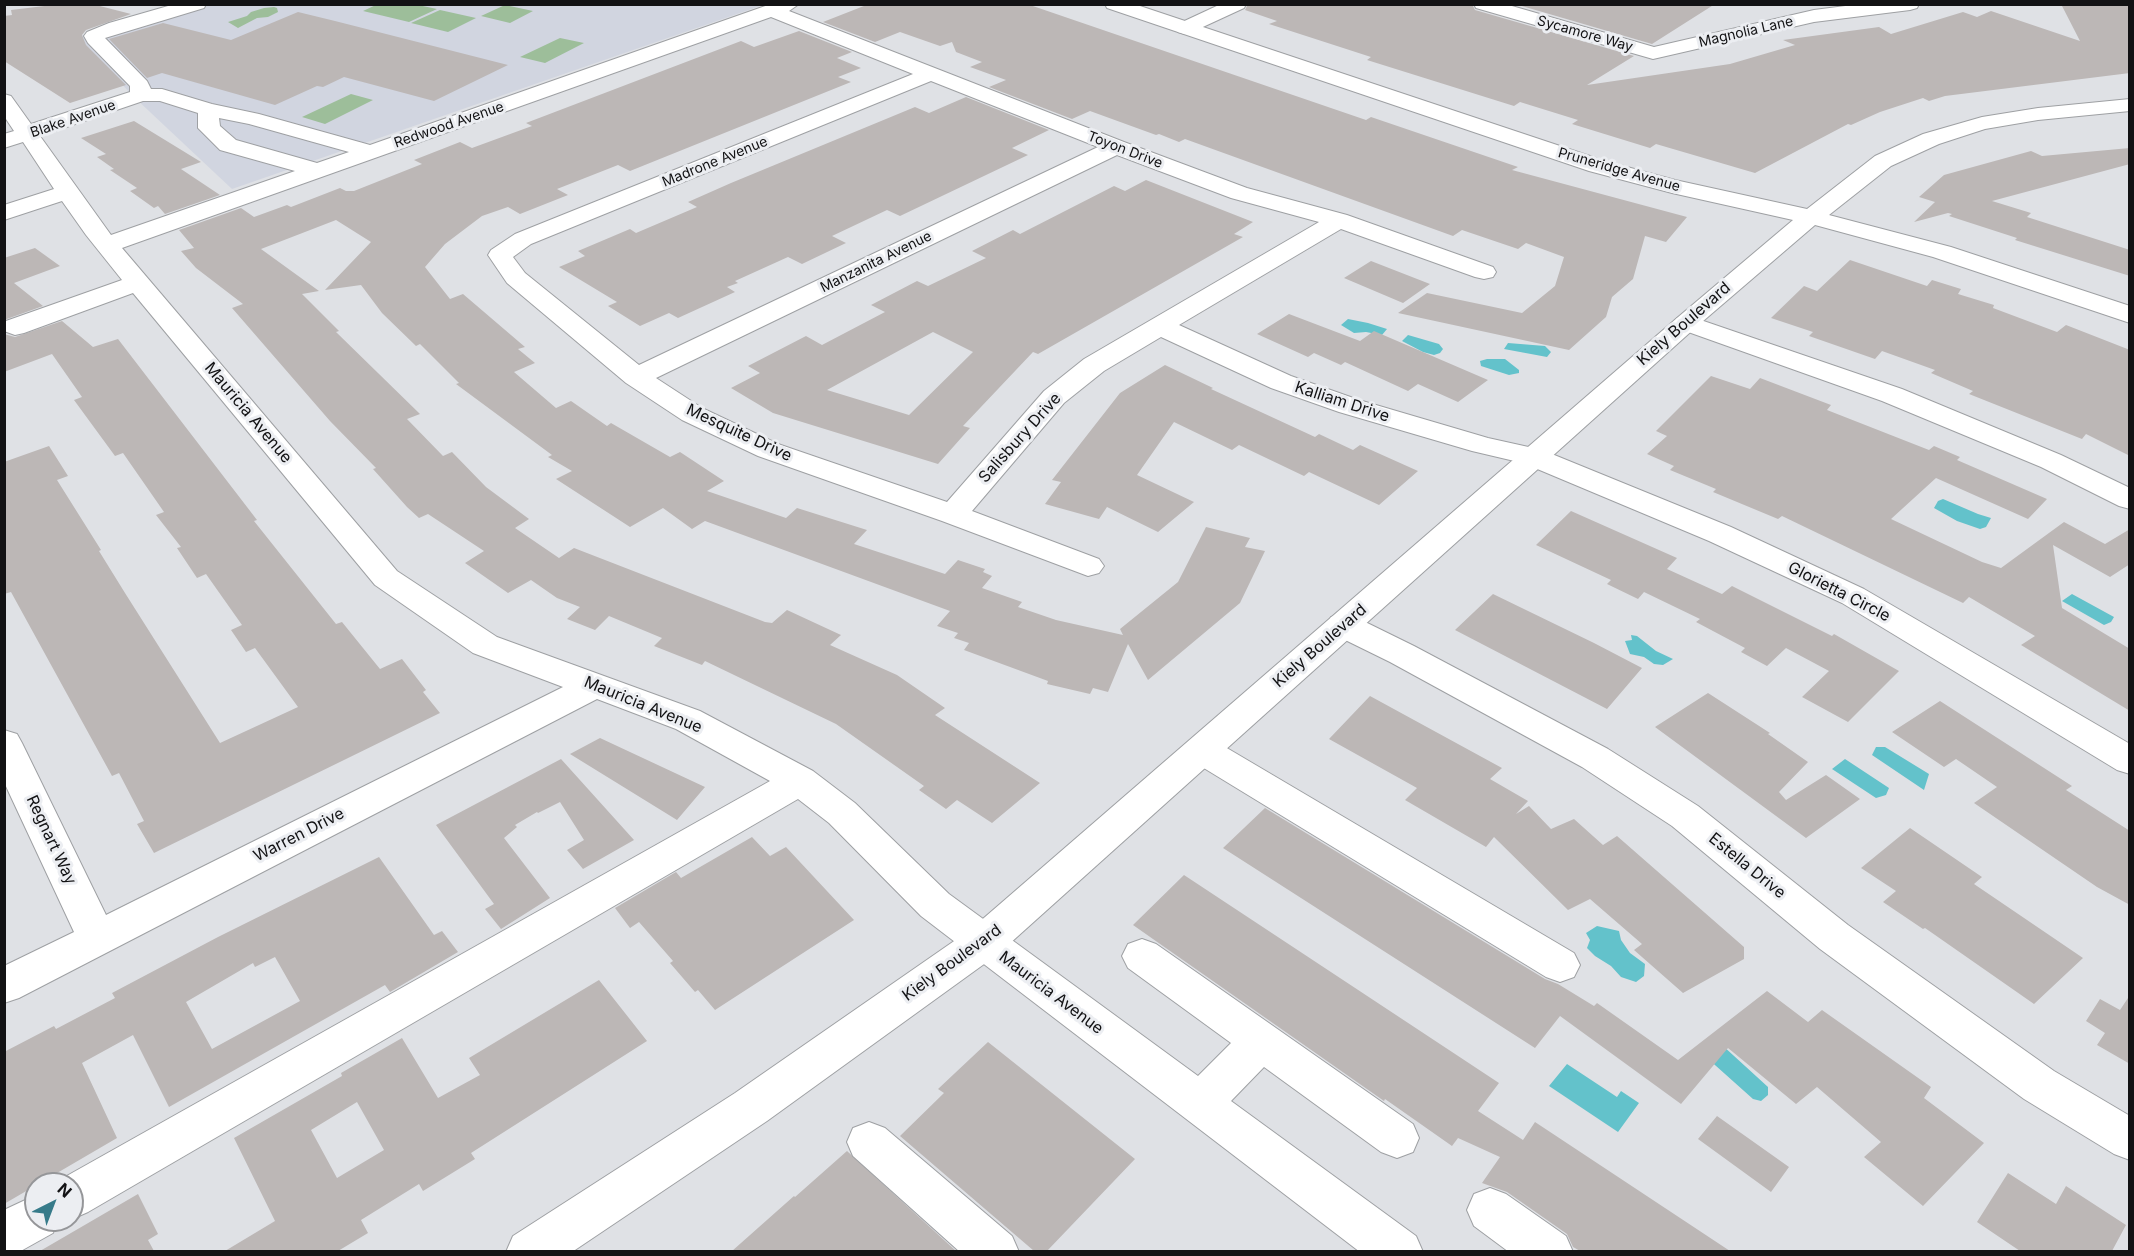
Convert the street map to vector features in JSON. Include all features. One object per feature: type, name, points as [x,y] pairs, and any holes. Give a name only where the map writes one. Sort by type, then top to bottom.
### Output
[{"type":"street","points":[[197,4],[116,27],[94,36],[94,39],[140,85],[141,95],[162,95],[208,110],[252,118],[372,152]]},
{"type":"street","name":"Pruneridge Avenue","points":[[1114,4],[1597,166],[1811,217],[1999,270],[2130,315]]},
{"type":"street","points":[[1185,28],[1237,4]]},
{"type":"street","name":"Sycamore Way","points":[[1483,4],[1653,53]]},
{"type":"street","points":[[1787,4],[1814,16]]},
{"type":"street","name":"Magnolia Lane","points":[[1653,53],[1814,16],[1910,4]]},
{"type":"street","name":"Toyon Drive","points":[[781,8],[1116,147],[1239,193],[1339,220],[1484,272]]},
{"type":"street","name":"Redwood Avenue","points":[[107,245],[781,8]]},
{"type":"street","name":"Madrone Avenue","points":[[500,255],[523,239],[933,73]]},
{"type":"street","name":"Blake Avenue","points":[[16,138],[54,123],[141,95]]},
{"type":"street","name":"Mauricia Avenue","points":[[4,99],[16,138],[67,192],[107,245],[386,578],[484,645],[688,720],[800,781],[842,813],[935,904],[1399,1251]]},
{"type":"street","name":"Kiely Boulevard","points":[[530,1251],[751,1107],[984,942],[1532,456],[1811,217],[1883,161],[1931,139],[1982,123],[2038,114],[2130,105]]},
{"type":"street","points":[[208,110],[209,128],[228,145],[319,171]]},
{"type":"street","name":"Manzanita Avenue","points":[[636,377],[1116,147]]},
{"type":"street","points":[[4,213],[67,192]]},
{"type":"street","name":"Salisbury Drive","points":[[953,514],[1054,397],[1094,365],[1339,220]]},
{"type":"street","name":"Mesquite Drive","points":[[500,255],[516,278],[636,377],[692,414],[768,450],[953,514]]},
{"type":"street","points":[[15,327],[139,282]]},
{"type":"street","points":[[1686,323],[1892,395],[2051,461],[2130,500]]},
{"type":"street","name":"Kalliam Drive","points":[[1159,326],[1281,382],[1349,406],[1532,456]]},
{"type":"street","name":"Glorietta Circle","points":[[1532,456],[1720,534],[1853,596],[2130,761]]},
{"type":"street","points":[[953,514],[1088,566]]},
{"type":"street","name":"Estella Drive","points":[[1343,626],[1402,654],[1595,758],[1685,816],[1834,937],[2039,1086],[2130,1140]]},
{"type":"street","name":"Warren Drive","points":[[4,986],[594,686]]},
{"type":"street","name":"Regnart Way","points":[[4,743],[97,938]]},
{"type":"street","points":[[1202,750],[1560,965]]},
{"type":"street","points":[[84,1190],[800,781]]},
{"type":"street","points":[[1142,956],[1397,1138]]},
{"type":"street","points":[[1200,1103],[1262,1041]]},
{"type":"street","points":[[869,1142],[995,1251]]},
{"type":"street","points":[[1490,1210],[1549,1251]]},
{"type":"street","points":[[4,1235],[24,1224]]},
{"type":"shaded area","points":[[191,5],[763,5],[232,189],[134,97],[77,37]]},
{"type":"green space","points":[[378,4],[418,5],[437,9],[409,22],[363,11]]},
{"type":"green space","points":[[505,5],[533,11],[510,23],[481,16]]},
{"type":"green space","points":[[274,7],[278,12],[268,17],[257,18],[238,28],[228,22],[247,16],[251,12]]},
{"type":"green space","points":[[440,10],[476,18],[448,32],[411,23]]},
{"type":"green space","points":[[560,38],[584,43],[545,63],[520,57]]},
{"type":"green space","points":[[351,94],[373,100],[325,124],[302,117]]},
{"type":"water","points":[[1348,319],[1387,329],[1382,335],[1366,332],[1354,333],[1341,325]]},
{"type":"water","points":[[1408,335],[1439,344],[1443,349],[1434,355],[1423,352],[1402,341]]},
{"type":"water","points":[[1508,343],[1545,346],[1551,352],[1547,357],[1504,349]]},
{"type":"water","points":[[1505,359],[1519,370],[1519,373],[1509,375],[1481,366],[1480,361]]},
{"type":"water","points":[[1943,499],[1991,518],[1986,527],[1980,529],[1957,521],[1934,508],[1938,501]]},
{"type":"water","points":[[2072,594],[2114,617],[2111,622],[2104,625],[2062,601]]},
{"type":"water","points":[[1631,635],[1637,636],[1656,651],[1673,659],[1663,665],[1654,664],[1644,657],[1630,654],[1625,641],[1632,640]]},
{"type":"water","points":[[1876,747],[1885,747],[1929,774],[1924,790],[1872,755]]},
{"type":"water","points":[[1845,759],[1889,788],[1886,795],[1876,798],[1832,769]]},
{"type":"water","points":[[1597,926],[1619,931],[1621,940],[1630,953],[1645,964],[1644,976],[1636,982],[1621,977],[1611,966],[1587,948],[1590,940],[1586,933]]},
{"type":"water","points":[[1722,1045],[1768,1087],[1768,1095],[1761,1101],[1753,1099],[1706,1057]]},
{"type":"water","points":[[1567,1064],[1617,1097],[1621,1091],[1639,1103],[1618,1132],[1549,1086]]},
{"type":"building","points":[[61,4],[92,4],[131,14],[86,30],[82,35],[86,45],[126,85],[70,103],[4,61],[4,16],[12,15],[11,10]]},
{"type":"building","points":[[869,4],[1027,4],[1366,120],[1371,117],[1518,167],[1512,170],[1687,217],[1666,242],[1645,236],[1633,279],[1612,297],[1606,317],[1569,350],[1398,313],[1427,293],[1522,313],[1555,286],[1564,257],[1526,243],[1518,249],[1462,230],[1453,236],[1185,139],[1179,142],[1090,111],[1072,119],[989,87],[1006,80],[970,67],[982,62],[956,52],[952,42],[940,46],[900,32],[875,42],[823,22]]},
{"type":"building","points":[[1248,4],[1472,4],[1475,10],[1634,56],[1587,85],[1730,64],[1795,45],[1783,40],[1879,27],[1891,34],[1963,12],[1977,17],[1991,11],[2080,41],[2061,4],[2130,4],[2130,73],[1945,96],[1929,101],[1923,98],[1880,112],[1851,125],[1848,124],[1755,173],[1656,144],[1650,148],[1572,124],[1578,120],[1520,102],[1514,106],[1367,60],[1371,57],[1269,24],[1277,21],[1245,10]]},
{"type":"building","points":[[1515,4],[1715,4],[1652,44]]},
{"type":"building","points":[[298,12],[508,65],[434,101],[344,77],[323,87],[317,86],[275,105],[162,73],[147,78],[109,39],[163,23],[231,40]]},
{"type":"building","points":[[799,31],[852,52],[837,58],[861,68],[838,77],[851,82],[630,171],[618,165],[557,189],[568,195],[520,214],[508,207],[482,216],[445,244],[425,267],[450,299],[463,294],[525,347],[518,349],[535,363],[514,372],[556,408],[571,401],[607,426],[611,423],[670,457],[680,452],[724,481],[707,491],[786,518],[797,508],[867,530],[854,544],[945,574],[958,560],[985,569],[983,572],[992,576],[982,588],[1022,602],[1018,607],[1056,620],[1123,635],[1120,629],[1178,582],[1206,527],[1250,538],[1245,547],[1265,551],[1240,603],[1148,680],[1128,644],[1108,692],[1093,688],[1090,694],[1047,684],[1048,681],[964,650],[969,643],[954,638],[958,633],[937,626],[950,611],[705,521],[692,529],[663,508],[630,527],[556,479],[572,471],[548,457],[552,455],[456,384],[459,383],[420,344],[416,346],[382,313],[361,285],[325,290],[371,242],[336,220],[261,249],[319,291],[302,294],[339,331],[336,332],[420,414],[407,419],[443,456],[452,452],[486,487],[529,519],[515,528],[559,558],[574,548],[765,622],[772,623],[787,610],[841,635],[830,645],[897,675],[945,708],[935,715],[1040,783],[992,823],[957,800],[946,809],[919,790],[924,786],[836,724],[705,661],[702,665],[654,646],[662,638],[609,616],[595,630],[567,619],[580,607],[557,598],[531,580],[508,593],[465,563],[484,551],[428,514],[419,518],[407,507],[373,469],[376,468],[330,421],[232,308],[243,304],[196,268],[181,251],[194,248],[179,230],[241,208],[254,217],[287,205],[291,207],[340,188],[354,191],[422,164],[414,160],[460,142],[472,148],[532,126],[526,123],[741,41],[754,47]]},
{"type":"building","points":[[966,97],[1049,130],[1012,148],[1028,155],[900,216],[887,210],[832,236],[846,243],[802,264],[788,257],[735,281],[738,283],[727,287],[735,292],[678,318],[669,313],[640,326],[608,306],[617,302],[559,267],[585,256],[578,251],[630,229],[636,233],[697,207],[688,202],[731,183],[915,107],[929,113]]},
{"type":"building","points":[[134,121],[201,162],[181,169],[220,195],[165,214],[158,206],[154,208],[130,191],[137,188],[110,170],[114,169],[97,157],[106,154],[81,138]]},
{"type":"building","points":[[2130,148],[2130,164],[1992,201],[2031,213],[2027,217],[2130,250],[2130,276],[2015,240],[2017,238],[1949,216],[1952,214],[1948,213],[1914,222],[1935,202],[1919,197],[1944,175],[2031,151],[2042,156]]},
{"type":"building","points":[[1146,180],[1253,222],[1234,234],[1243,237],[1038,354],[1033,352],[963,426],[970,428],[938,464],[773,413],[731,388],[760,373],[748,366],[806,336],[822,345],[885,312],[871,305],[917,281],[928,286],[986,258],[972,251],[1013,230],[1020,234],[1114,186],[1125,191]],"holes":[[[933,332],[973,352],[909,415],[827,390]]]},
{"type":"building","points":[[35,248],[60,266],[14,283],[43,306],[4,320],[4,258]]},
{"type":"building","points":[[1850,260],[1927,286],[1932,280],[1961,289],[1958,294],[1994,305],[1993,308],[2057,332],[2066,325],[2130,350],[2130,456],[2086,434],[2082,439],[1969,394],[1973,391],[1931,373],[1935,370],[1882,351],[1875,359],[1809,336],[1813,332],[1771,318],[1804,286],[1817,291]]},
{"type":"building","points":[[1371,261],[1430,284],[1403,303],[1344,278]]},
{"type":"building","points":[[1289,314],[1360,341],[1374,331],[1488,380],[1458,402],[1418,384],[1408,391],[1345,362],[1341,365],[1314,353],[1308,357],[1257,334]]},
{"type":"building","points":[[62,321],[93,347],[118,339],[257,520],[254,521],[336,624],[342,622],[380,669],[402,659],[426,690],[423,692],[440,713],[154,853],[137,824],[144,821],[119,773],[112,776],[11,592],[4,594],[4,462],[49,446],[68,476],[57,480],[220,743],[298,707],[255,648],[246,652],[231,630],[242,625],[206,574],[197,578],[177,548],[181,547],[156,515],[164,512],[123,453],[115,456],[74,400],[82,397],[52,354],[4,372],[4,334],[15,337]]},
{"type":"building","points":[[1165,365],[1315,437],[1319,434],[1353,450],[1360,445],[1418,471],[1379,505],[1309,472],[1304,476],[1239,445],[1232,450],[1174,422],[1137,475],[1194,502],[1158,532],[1107,507],[1099,519],[1045,504],[1061,482],[1052,480],[1120,393]]},
{"type":"building","points":[[1711,376],[1750,389],[1760,378],[1831,405],[1827,410],[1929,450],[1934,446],[1960,457],[1957,460],[2047,499],[2028,519],[1936,478],[1891,519],[1982,562],[2001,568],[2064,522],[2105,544],[2130,529],[2130,564],[2110,577],[2053,545],[2062,608],[2130,649],[2130,711],[2021,645],[2035,636],[1969,597],[1963,603],[1782,516],[1778,519],[1713,492],[1716,489],[1670,470],[1674,466],[1647,454],[1667,436],[1656,431]]},
{"type":"building","points":[[1571,511],[1677,558],[1667,569],[1722,594],[1732,586],[1832,636],[1834,634],[1899,671],[1848,722],[1802,697],[1829,671],[1786,648],[1767,666],[1741,652],[1745,648],[1696,622],[1700,619],[1644,592],[1638,599],[1607,584],[1611,580],[1536,545]]},
{"type":"building","points":[[1493,594],[1642,668],[1607,709],[1455,630]]},
{"type":"building","points":[[1708,693],[1770,733],[1768,734],[1808,762],[1779,792],[1786,800],[1826,775],[1860,799],[1806,838],[1655,727]]},
{"type":"building","points":[[1370,696],[1502,768],[1490,779],[1528,801],[1516,814],[1529,806],[1551,829],[1574,819],[1603,845],[1617,836],[1744,947],[1744,959],[1683,993],[1634,950],[1642,944],[1590,899],[1568,910],[1494,837],[1486,847],[1405,800],[1417,788],[1329,739]]},
{"type":"building","points":[[1940,701],[2072,786],[2066,790],[2130,831],[2130,905],[2097,887],[1974,803],[1997,787],[1956,759],[1944,767],[1892,732]]},
{"type":"building","points":[[600,738],[705,787],[677,820],[570,754]]},
{"type":"building","points":[[561,759],[634,840],[583,869],[567,850],[584,840],[560,802],[515,825],[517,827],[504,838],[550,898],[501,929],[485,909],[494,904],[436,825]]},
{"type":"building","points":[[1265,808],[1545,979],[1558,984],[1594,1006],[1597,1003],[1678,1060],[1767,991],[1808,1022],[1822,1010],[1931,1087],[1924,1098],[1984,1143],[1923,1206],[1864,1157],[1881,1142],[1817,1087],[1796,1104],[1728,1048],[1681,1104],[1560,1016],[1535,1048],[1223,848]]},
{"type":"building","points":[[1910,828],[1982,877],[1974,884],[2083,958],[2034,1004],[1925,928],[1923,929],[1883,902],[1896,891],[1861,868]]},
{"type":"building","points":[[752,837],[770,856],[786,847],[854,920],[715,1010],[698,990],[695,992],[670,963],[673,961],[639,922],[630,928],[615,908],[676,872],[681,878]]},
{"type":"building","points":[[379,857],[434,935],[442,931],[458,952],[390,992],[385,985],[169,1107],[133,1035],[82,1063],[117,1138],[59,1172],[24,1172],[24,1192],[4,1204],[4,1052],[54,1026],[56,1029],[115,998],[112,993]],"holes":[[[275,957],[300,1001],[212,1049],[186,1002],[253,963],[255,967]]]},
{"type":"building","points":[[1184,875],[1499,1083],[1478,1111],[1523,1140],[1535,1122],[1730,1251],[1580,1251],[1573,1247],[1567,1234],[1507,1192],[1482,1183],[1500,1157],[1458,1138],[1452,1146],[1133,925]]},
{"type":"building","points":[[599,980],[647,1041],[471,1153],[475,1159],[423,1191],[419,1184],[361,1220],[368,1233],[338,1251],[225,1251],[275,1221],[234,1138],[342,1076],[341,1073],[402,1038],[438,1098],[480,1075],[469,1058]],"holes":[[[357,1102],[384,1150],[337,1178],[311,1130]]]},
{"type":"building","points":[[2130,995],[2130,1064],[2097,1045],[2105,1033],[2086,1021],[2100,999],[2120,1010]]},
{"type":"building","points":[[988,1042],[1135,1159],[1047,1251],[1034,1251],[900,1136],[944,1093],[938,1089]]},
{"type":"building","points":[[1717,1116],[1789,1167],[1771,1192],[1698,1139]]},
{"type":"building","points":[[847,1151],[956,1251],[732,1251],[794,1196]]},
{"type":"building","points":[[2008,1173],[2056,1204],[2066,1186],[2126,1225],[2112,1251],[2020,1251],[1977,1222]]},
{"type":"building","points":[[138,1194],[158,1234],[148,1240],[154,1251],[40,1251],[73,1232],[84,1232],[84,1225]]}]
